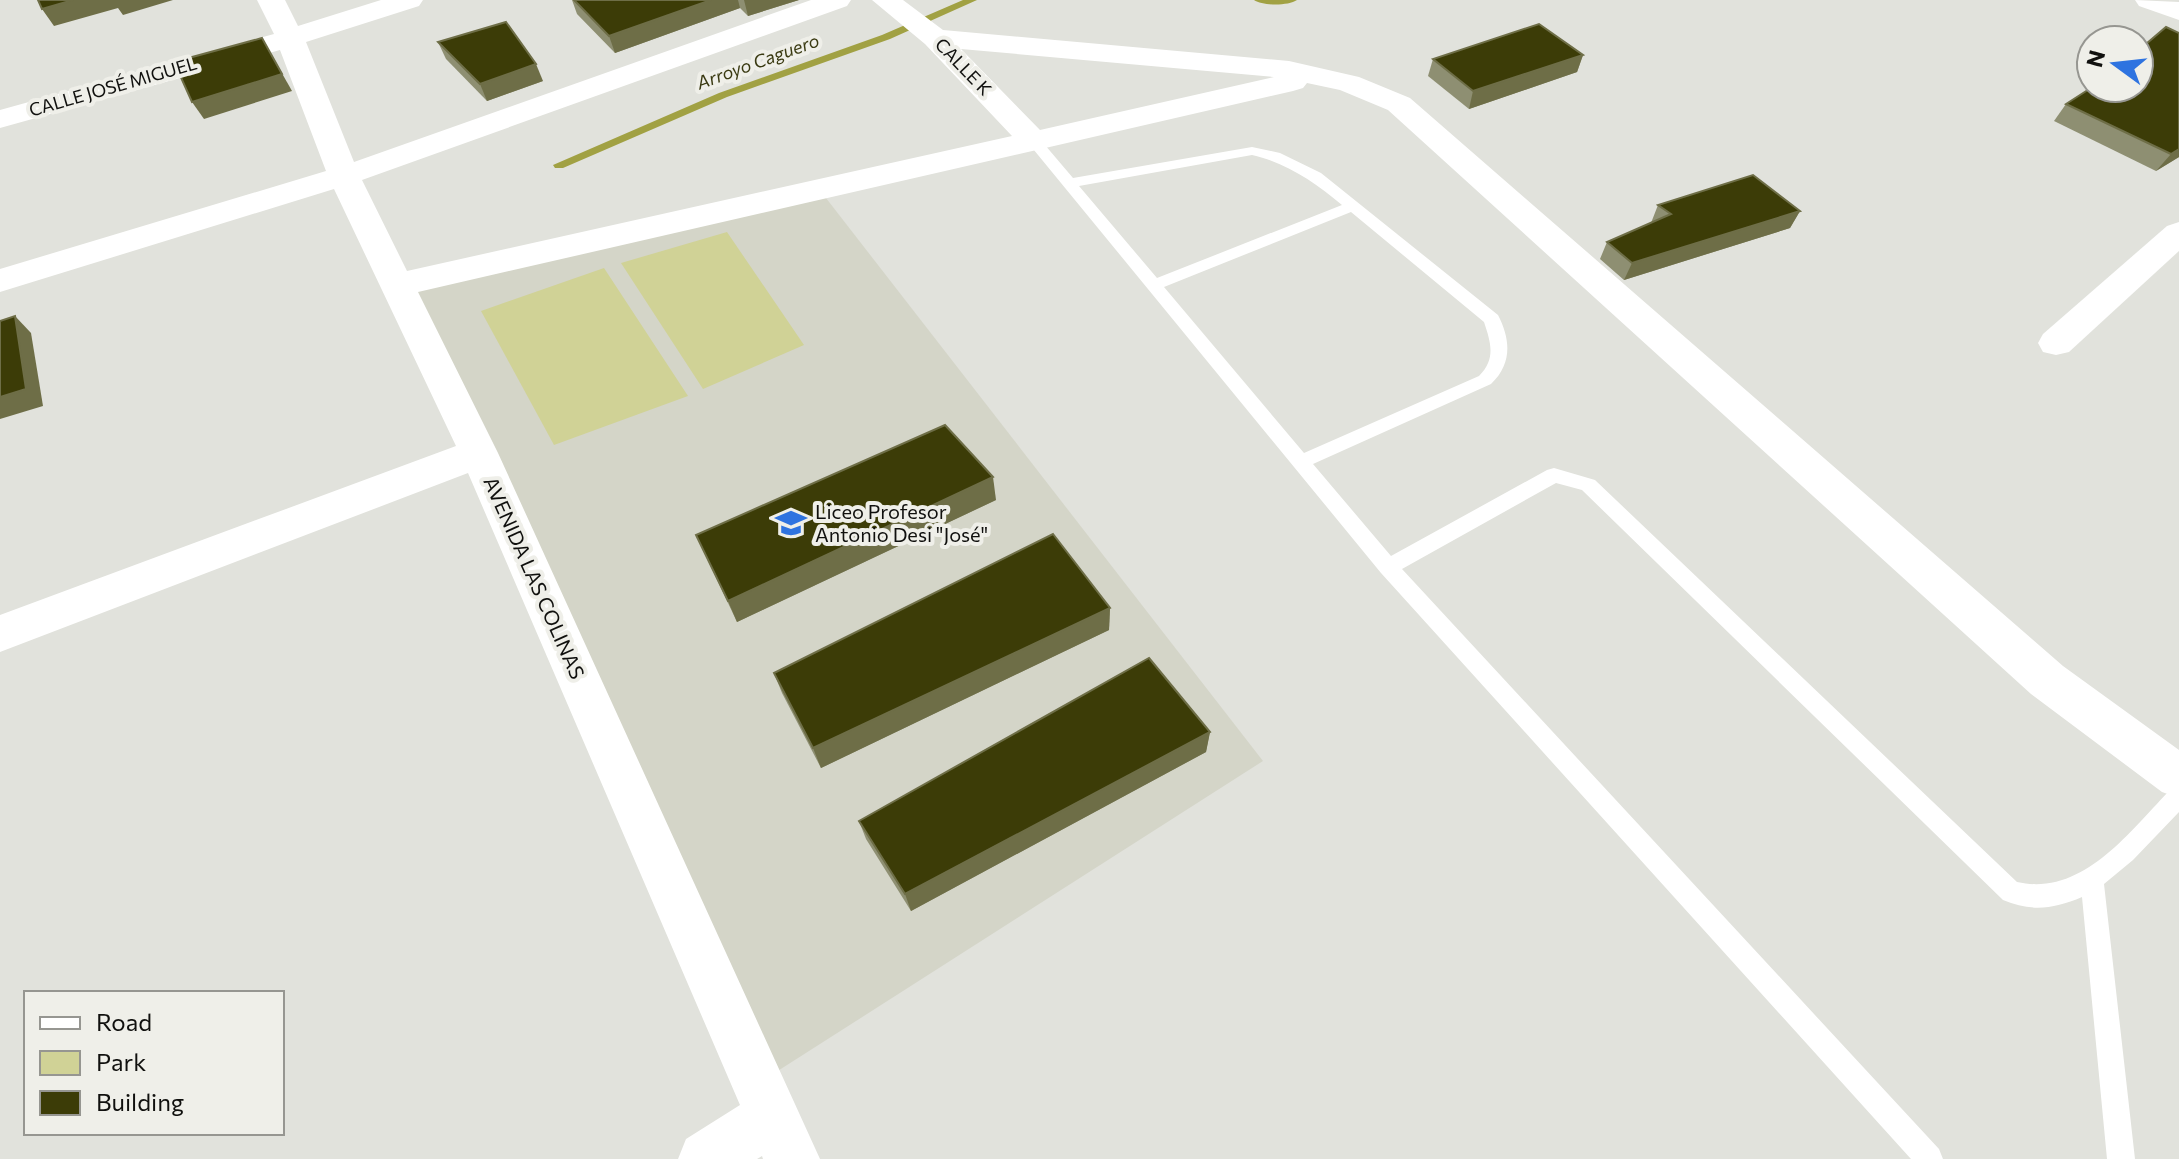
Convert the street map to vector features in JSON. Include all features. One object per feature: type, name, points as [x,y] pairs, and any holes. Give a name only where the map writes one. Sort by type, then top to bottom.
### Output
[{"type":"street","name":"AVENIDA LAS COLINAS","points":[[271,0],[290,38],[344,176],[479,453],[783,1138]]},
{"type":"street","name":"CALLE JOSÉ MIGUEL","points":[[0,119],[290,38],[409,0]]},
{"type":"street","points":[[0,281],[344,176],[837,0]]},
{"type":"street","points":[[2149,0],[2179,12]]},
{"type":"street","name":"CALLE K","points":[[893,6],[930,34],[1034,141]]},
{"type":"street","points":[[930,34],[1247,65],[1349,83],[1399,104],[2047,680],[2179,777]]},
{"type":"street","points":[[397,285],[1317,76]]},
{"type":"street","points":[[2056,343],[2179,233]]},
{"type":"street","points":[[0,634],[479,453]]},
{"type":"street","points":[[706,1159],[783,1138]]},
{"type":"lane","points":[[1034,141],[1388,567],[1929,1159]]},
{"type":"lane","points":[[1069,183],[1252,151],[1275,156],[1316,176],[1492,319],[1502,352],[1498,369],[1485,380],[1300,462]]},
{"type":"lane","points":[[1154,285],[1352,206]]},
{"type":"lane","points":[[1388,567],[1554,475],[1588,485],[2011,892],[2028,899],[2049,897],[2092,882],[2179,796]]},
{"type":"lane","points":[[2092,882],[2121,1159]]},
{"type":"shaded area","name":"Liceo Profesor Antonio Desi \"José\"","points":[[819,189],[1263,761],[759,1083],[397,285]]},
{"type":"green space","points":[[727,232],[804,345],[703,389],[621,263]]},
{"type":"green space","points":[[604,268],[688,396],[554,445],[481,311]]},
{"type":"building","points":[[38,0],[73,0],[42,9]]},
{"type":"building","points":[[574,0],[711,0],[609,36]]},
{"type":"building","points":[[506,22],[536,64],[480,84],[438,42]]},
{"type":"building","points":[[1539,24],[1583,55],[1473,91],[1433,59]]},
{"type":"building","points":[[2166,27],[2179,33],[2179,149],[2171,154],[2066,104],[2075,98],[2075,104],[2155,104],[2155,36]]},
{"type":"building","points":[[262,38],[282,74],[192,102],[174,62]]},
{"type":"building","points":[[1753,175],[1800,211],[1632,263],[1607,242],[1671,214],[1658,205]]},
{"type":"building","points":[[15,316],[26,389],[0,397],[0,321]]},
{"type":"building","points":[[945,425],[993,477],[728,601],[696,535]]},
{"type":"building","points":[[1053,534],[1110,608],[813,748],[774,673]]},
{"type":"building","points":[[1149,658],[1210,732],[905,894],[859,821]]},
{"type":"waterway","name":"Arroyo Caguero","points":[[559,165],[723,95],[886,37],[972,0]]},
{"type":"waterway","name":"Arroyo Caguero","points":[[1259,0],[1292,0]]},
{"type":"place","name":"Liceo Profesor Antonio Desi \"José\"","points":[[791,523]]}]
